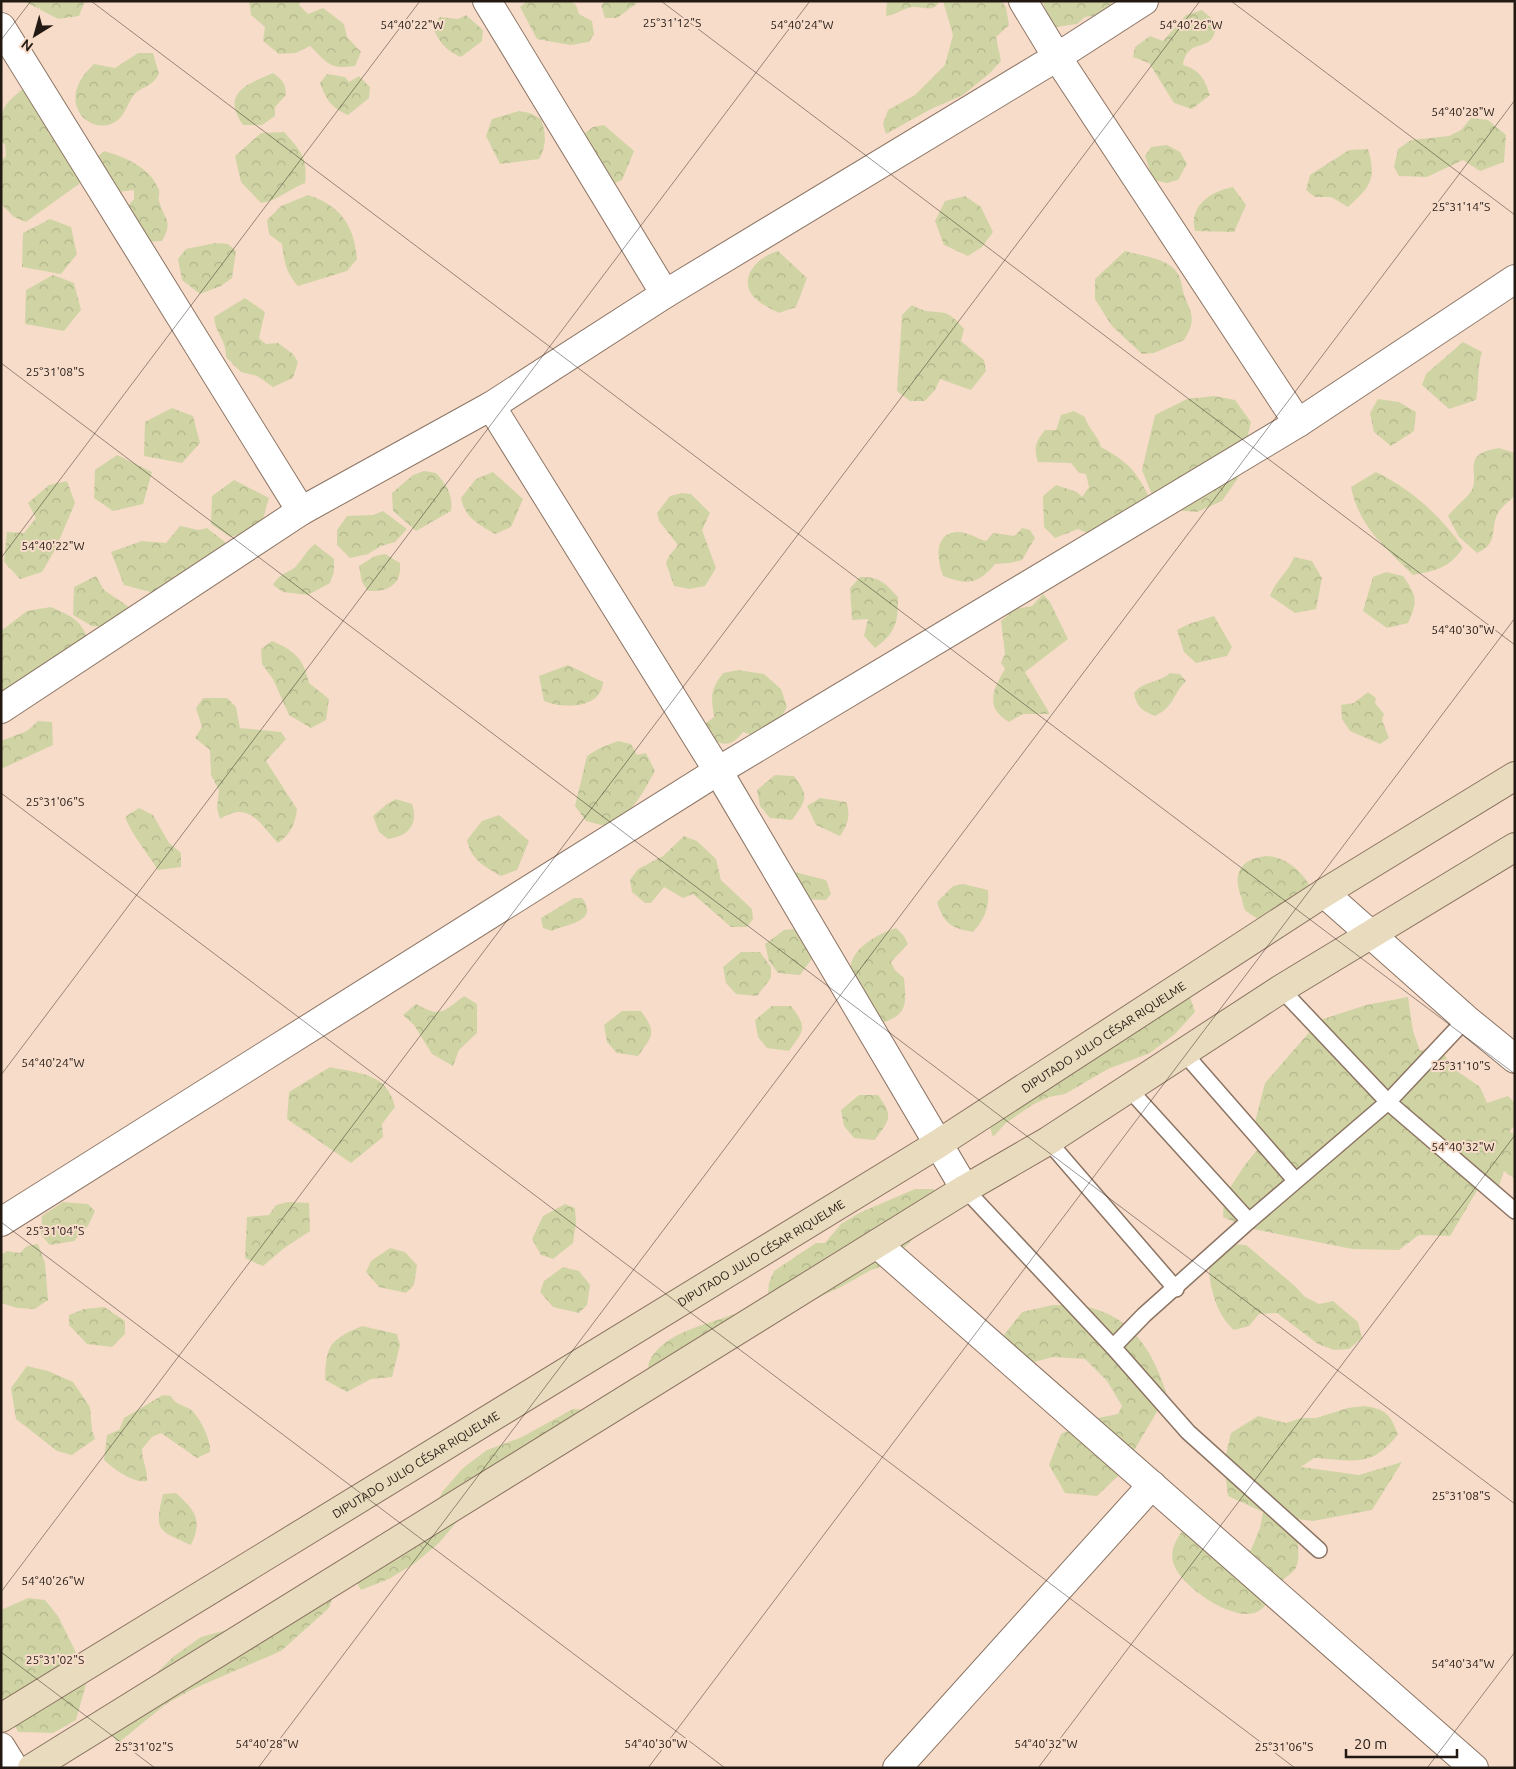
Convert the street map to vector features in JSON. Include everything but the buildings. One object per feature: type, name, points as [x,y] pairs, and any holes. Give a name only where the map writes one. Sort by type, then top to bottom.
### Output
[{"type":"street","points":[[488,1],[665,294]]},
{"type":"street","points":[[1023,1],[1057,57],[1298,423]]},
{"type":"street","points":[[1,709],[301,511],[491,406],[665,294],[1057,57],[1144,1]]},
{"type":"street","points":[[1,27],[301,511]]},
{"type":"street","points":[[1,1222],[718,771],[1298,423],[1515,279]]},
{"type":"street","points":[[491,406],[718,771],[965,1189]]},
{"type":"street","name":"DIPUTADO JULIO CÉSAR RIQUELME","points":[[1,1718],[938,1144],[1324,893],[1515,776]]},
{"type":"street","points":[[32,1768],[965,1189],[1048,1141],[1282,988],[1515,847]]},
{"type":"street","points":[[1324,893],[1466,1019],[1515,1059]]},
{"type":"street","points":[[877,1244],[1152,1485],[1457,1762]]},
{"type":"street","points":[[897,1768],[1152,1485]]},
{"type":"street","points":[[1,1747],[14,1768]]},
{"type":"lane","points":[[1282,988],[1388,1102],[1515,1211]]},
{"type":"lane","points":[[1113,1347],[1144,1315],[1176,1289],[1295,1180],[1388,1102],[1466,1019]]},
{"type":"lane","points":[[1184,1053],[1295,1180]]},
{"type":"lane","points":[[1129,1088],[1249,1221]]},
{"type":"lane","points":[[1048,1141],[1176,1289]]},
{"type":"lane","points":[[965,1189],[1113,1347],[1188,1432],[1319,1550]]},
{"type":"green space","points":[[24,1],[85,1],[79,16],[58,19]]},
{"type":"green space","points":[[249,1],[301,1],[299,5],[308,14],[323,8],[344,24],[347,37],[361,52],[355,66],[340,67],[329,64],[310,46],[296,53],[279,54],[263,41],[265,27],[251,15]]},
{"type":"green space","points":[[527,1],[571,1],[576,5],[579,14],[592,21],[594,34],[589,42],[570,45],[537,39],[520,7]]},
{"type":"green space","points":[[606,1],[640,1],[617,18],[605,18],[601,5]]},
{"type":"green space","points":[[887,1],[940,1],[931,8],[911,7],[886,16]]},
{"type":"green space","points":[[943,1],[1001,1],[1006,7],[1009,25],[996,37],[1001,61],[990,73],[963,95],[931,109],[886,134],[883,124],[888,110],[915,95],[945,65],[953,35]]},
{"type":"green space","points":[[1042,1],[1112,1],[1111,7],[1100,15],[1085,17],[1077,24],[1056,27],[1051,22]]},
{"type":"green space","points":[[1202,10],[1216,22],[1215,33],[1207,43],[1190,50],[1183,65],[1194,69],[1201,76],[1210,95],[1192,109],[1174,103],[1149,63],[1133,57],[1135,47],[1150,36],[1163,41],[1186,15]]},
{"type":"green space","points":[[466,15],[483,30],[482,41],[461,57],[450,51],[443,44],[432,26],[440,17],[458,19]]},
{"type":"green space","points":[[138,53],[153,53],[159,74],[156,79],[133,96],[119,119],[109,125],[89,122],[81,115],[76,105],[76,93],[81,79],[94,64],[115,68]]},
{"type":"green space","points":[[273,73],[283,82],[286,95],[275,107],[275,116],[262,125],[243,125],[237,114],[236,98],[246,86]]},
{"type":"green space","points":[[327,74],[345,77],[349,82],[359,76],[370,87],[369,98],[348,115],[342,112],[330,102],[322,89],[320,83]]},
{"type":"green space","points":[[24,88],[85,172],[79,184],[26,222],[14,217],[1,204],[1,161],[6,156],[5,145],[1,141],[2,115],[10,100]]},
{"type":"green space","points":[[519,111],[530,113],[541,119],[545,135],[543,149],[539,159],[500,164],[486,136],[492,119]]},
{"type":"green space","points":[[1471,118],[1488,120],[1506,135],[1504,162],[1480,171],[1463,160],[1427,177],[1399,176],[1394,167],[1398,149],[1411,140],[1449,136],[1461,130]]},
{"type":"green space","points":[[604,125],[634,151],[622,180],[605,187],[580,137],[593,127]]},
{"type":"green space","points":[[284,132],[302,154],[306,174],[305,183],[272,200],[261,203],[241,182],[235,156],[261,133]]},
{"type":"green space","points":[[1167,145],[1180,152],[1187,164],[1178,180],[1167,183],[1153,180],[1145,156],[1151,147]]},
{"type":"green space","points":[[1368,149],[1372,168],[1370,182],[1362,194],[1348,207],[1331,197],[1315,197],[1306,190],[1310,175],[1349,150]]},
{"type":"green space","points":[[104,151],[136,164],[150,175],[155,182],[159,190],[159,201],[168,224],[162,241],[146,242],[126,208],[134,199],[134,190],[117,192],[94,160]]},
{"type":"green space","points":[[1233,187],[1246,205],[1234,232],[1195,231],[1195,214],[1203,201],[1217,192]]},
{"type":"green space","points":[[308,195],[329,205],[344,218],[353,236],[357,259],[347,271],[298,286],[286,266],[282,244],[269,234],[267,220],[281,206]]},
{"type":"green space","points":[[965,196],[981,207],[993,232],[982,247],[968,256],[944,245],[935,221],[945,201]]},
{"type":"green space","points":[[50,219],[71,227],[77,254],[61,274],[22,267],[23,233]]},
{"type":"green space","points":[[215,243],[228,244],[236,251],[232,278],[221,286],[200,294],[182,280],[178,259],[186,249]]},
{"type":"green space","points":[[778,251],[807,278],[796,307],[779,313],[756,299],[750,292],[748,284],[748,277],[757,263]]},
{"type":"green space","points":[[1125,251],[1168,264],[1178,274],[1192,316],[1190,329],[1184,340],[1154,353],[1142,354],[1112,326],[1095,299],[1095,279]]},
{"type":"green space","points":[[53,275],[74,283],[81,310],[64,331],[25,324],[26,290]]},
{"type":"green space","points":[[245,298],[265,312],[259,338],[266,344],[278,343],[293,354],[298,362],[293,378],[273,387],[257,376],[241,372],[226,357],[226,351],[215,323],[214,317]]},
{"type":"green space","points":[[912,305],[928,311],[945,313],[957,321],[964,329],[961,341],[984,360],[986,371],[971,390],[940,379],[935,390],[925,401],[910,401],[897,391],[902,315]]},
{"type":"green space","points":[[1463,342],[1482,352],[1476,400],[1449,409],[1422,385],[1426,374]]},
{"type":"green space","points":[[1214,396],[1235,400],[1251,422],[1238,478],[1222,501],[1197,512],[1175,510],[1154,500],[1142,470],[1155,415],[1187,399]]},
{"type":"green space","points":[[1378,399],[1399,402],[1416,412],[1414,431],[1391,446],[1374,432],[1370,413]]},
{"type":"green space","points":[[172,408],[193,416],[200,443],[182,463],[144,456],[145,422]]},
{"type":"green space","points":[[1074,411],[1085,417],[1101,447],[1130,467],[1141,482],[1158,513],[1143,533],[1092,535],[1078,529],[1055,538],[1044,527],[1043,496],[1056,485],[1077,492],[1082,497],[1089,487],[1086,474],[1079,473],[1071,463],[1038,462],[1036,457],[1036,445],[1045,430],[1056,430],[1061,415]]},
{"type":"green space","points":[[1499,448],[1515,453],[1515,495],[1498,513],[1489,545],[1477,553],[1459,537],[1448,516],[1470,493],[1474,480],[1475,460],[1486,451]]},
{"type":"green space","points":[[117,455],[152,472],[143,504],[113,511],[94,498],[95,470]]},
{"type":"green space","points":[[424,471],[436,473],[443,482],[450,495],[451,511],[416,531],[393,511],[392,493],[413,475]]},
{"type":"green space","points":[[493,472],[523,499],[511,527],[495,534],[469,516],[461,498],[476,479]]},
{"type":"green space","points":[[1376,472],[1413,495],[1435,514],[1463,548],[1458,555],[1441,568],[1413,575],[1374,536],[1360,514],[1351,487]]},
{"type":"green space","points":[[234,480],[269,498],[260,529],[230,537],[211,524],[212,496]]},
{"type":"green space","points":[[67,481],[75,503],[56,548],[42,572],[20,579],[4,562],[7,532],[24,533],[36,518],[28,503],[49,485]]},
{"type":"green space","points":[[682,493],[691,494],[710,513],[702,530],[716,568],[705,586],[690,589],[674,586],[666,563],[678,545],[659,521],[657,513],[670,496]]},
{"type":"green space","points":[[383,511],[407,529],[395,542],[381,546],[368,554],[350,558],[337,545],[337,530],[347,516],[373,515]]},
{"type":"green space","points":[[180,526],[199,530],[207,528],[225,542],[228,555],[169,597],[124,585],[111,552],[142,541],[166,543]]},
{"type":"green space","points":[[1022,528],[1030,530],[1035,538],[1022,560],[995,564],[983,576],[972,581],[959,581],[943,576],[939,562],[939,548],[945,537],[951,533],[962,532],[986,541],[993,533],[1015,536]]},
{"type":"green space","points":[[315,544],[334,559],[334,572],[330,583],[308,595],[283,592],[273,585],[283,574],[294,568]]},
{"type":"green space","points":[[385,554],[400,563],[399,577],[392,586],[382,590],[368,591],[362,582],[359,566],[375,556]]},
{"type":"green space","points":[[1294,557],[1312,561],[1322,578],[1316,609],[1295,613],[1270,596],[1275,585]]},
{"type":"green space","points":[[1386,572],[1403,576],[1411,589],[1415,604],[1408,623],[1387,628],[1363,611],[1373,577]]},
{"type":"green space","points":[[96,576],[104,590],[129,607],[112,627],[92,626],[73,615],[74,587]]},
{"type":"green space","points":[[860,577],[881,581],[898,597],[896,620],[892,632],[875,648],[864,636],[868,619],[852,620],[850,588]]},
{"type":"green space","points":[[1043,594],[1050,602],[1068,639],[1025,672],[1050,714],[1023,714],[1009,722],[996,711],[993,698],[994,691],[1005,669],[1001,663],[1005,654],[1001,621],[1015,609],[1032,606]]},
{"type":"green space","points":[[51,607],[65,613],[79,623],[89,641],[1,693],[1,631],[27,611]]},
{"type":"green space","points":[[1214,616],[1232,647],[1227,656],[1196,663],[1184,652],[1177,630]]},
{"type":"green space","points":[[272,641],[297,656],[304,668],[309,683],[329,699],[326,720],[311,728],[289,715],[273,679],[262,664],[261,649]]},
{"type":"green space","points":[[568,665],[603,682],[601,691],[596,697],[580,705],[552,704],[544,701],[539,676]]},
{"type":"green space","points":[[738,670],[764,674],[781,689],[787,707],[779,721],[752,735],[743,732],[734,741],[725,744],[716,741],[706,733],[706,723],[714,717],[712,694],[716,684],[723,673]]},
{"type":"green space","points":[[1170,673],[1180,674],[1186,681],[1170,704],[1155,716],[1138,705],[1134,693],[1142,686],[1161,679]]},
{"type":"green space","points":[[1368,692],[1376,698],[1375,703],[1384,714],[1382,720],[1389,738],[1380,744],[1350,731],[1342,719],[1341,705],[1354,703]]},
{"type":"green space","points":[[203,698],[227,698],[236,707],[240,728],[281,732],[286,739],[266,761],[297,809],[292,828],[278,843],[253,816],[246,813],[230,814],[220,819],[217,808],[219,790],[211,775],[210,750],[195,738],[202,727],[196,708]]},
{"type":"green space","points":[[38,721],[52,722],[53,745],[1,769],[1,741],[27,731]]},
{"type":"green space","points":[[618,741],[631,744],[637,755],[646,753],[655,771],[634,806],[619,820],[601,825],[586,821],[575,806],[587,756],[600,748]]},
{"type":"green space","points":[[775,775],[794,776],[804,794],[803,803],[792,820],[770,818],[760,806],[757,790]]},
{"type":"green space","points":[[820,798],[846,802],[848,819],[840,836],[816,825],[807,806]]},
{"type":"green space","points":[[396,799],[412,804],[414,811],[413,824],[401,835],[388,839],[379,832],[373,816]]},
{"type":"green space","points":[[139,808],[153,815],[169,843],[181,853],[181,867],[158,870],[125,817]]},
{"type":"green space","points":[[499,815],[529,841],[517,870],[501,876],[475,858],[467,840],[482,821]]},
{"type":"green space","points":[[684,836],[697,841],[716,859],[721,880],[752,909],[753,919],[747,927],[731,927],[693,894],[683,898],[664,887],[651,903],[645,903],[632,892],[630,880],[638,869],[663,856]]},
{"type":"green space","points":[[1266,856],[1280,859],[1294,867],[1312,890],[1267,923],[1245,910],[1238,888],[1238,874],[1245,864],[1250,860]]},
{"type":"green space","points":[[790,871],[826,880],[831,894],[826,900],[801,899]]},
{"type":"green space","points":[[963,884],[988,890],[988,902],[985,913],[973,932],[959,929],[949,924],[942,915],[937,902],[953,886]]},
{"type":"green space","points":[[574,898],[582,898],[587,912],[584,917],[579,921],[552,931],[543,928],[541,918]]},
{"type":"green space","points":[[896,928],[904,936],[908,944],[891,962],[895,970],[904,978],[905,1001],[901,1012],[897,1016],[881,1023],[856,987],[851,976],[850,967],[858,951],[864,945],[872,939]]},
{"type":"green space","points":[[794,929],[803,931],[814,956],[800,975],[778,973],[769,961],[765,944],[784,930]]},
{"type":"green space","points":[[741,952],[760,952],[771,967],[771,978],[757,996],[736,994],[726,983],[723,967]]},
{"type":"green space","points":[[1175,995],[1190,997],[1195,1012],[1175,1034],[1150,1053],[1108,1069],[1065,1094],[1049,1097],[1032,1105],[1006,1123],[993,1137],[989,1124]]},
{"type":"green space","points":[[464,996],[477,1004],[477,1033],[459,1050],[453,1066],[432,1054],[414,1025],[403,1015],[416,1004],[431,1011],[441,1011]]},
{"type":"green space","points":[[1408,997],[1413,1031],[1420,1051],[1437,1044],[1454,1069],[1480,1087],[1487,1103],[1508,1096],[1515,1103],[1515,1125],[1509,1132],[1515,1134],[1515,1179],[1504,1171],[1498,1189],[1478,1189],[1450,1236],[1419,1235],[1399,1250],[1352,1249],[1248,1228],[1223,1217],[1224,1197],[1244,1166],[1263,1143],[1255,1122],[1265,1083],[1320,1020],[1366,1005]]},
{"type":"green space","points":[[772,1006],[791,1006],[802,1024],[801,1033],[789,1051],[767,1048],[758,1037],[755,1020]]},
{"type":"green space","points":[[622,1011],[641,1011],[651,1029],[650,1038],[638,1056],[617,1053],[607,1042],[604,1025]]},
{"type":"green space","points":[[330,1067],[370,1076],[379,1081],[386,1087],[395,1107],[382,1124],[383,1137],[351,1163],[287,1119],[289,1092]]},
{"type":"green space","points":[[859,1095],[878,1095],[888,1113],[887,1122],[875,1140],[854,1138],[844,1126],[841,1110]]},
{"type":"green space","points":[[915,1189],[934,1189],[934,1218],[887,1265],[871,1270],[809,1302],[768,1295],[769,1283],[774,1271],[816,1243],[825,1243],[841,1224],[859,1213]]},
{"type":"green space","points":[[63,1202],[88,1204],[95,1211],[88,1226],[74,1241],[50,1245],[41,1235],[42,1216]]},
{"type":"green space","points":[[288,1202],[309,1203],[310,1231],[283,1249],[263,1266],[245,1258],[247,1217],[269,1215],[276,1205]]},
{"type":"green space","points":[[565,1204],[575,1208],[576,1223],[573,1243],[553,1259],[541,1255],[532,1239],[543,1216]]},
{"type":"green space","points":[[38,1244],[45,1263],[48,1300],[35,1309],[17,1308],[1,1303],[1,1255],[7,1251],[20,1253],[27,1246]]},
{"type":"green space","points":[[1230,1244],[1246,1245],[1295,1286],[1305,1297],[1319,1304],[1333,1301],[1358,1322],[1362,1338],[1349,1349],[1334,1350],[1318,1344],[1277,1313],[1259,1314],[1249,1326],[1234,1330],[1219,1310],[1211,1285],[1209,1268]]},
{"type":"green space","points":[[390,1248],[405,1252],[417,1265],[414,1285],[406,1293],[379,1287],[366,1272],[371,1261]]},
{"type":"green space","points":[[563,1267],[579,1271],[590,1285],[587,1305],[579,1313],[553,1307],[540,1292],[544,1281]]},
{"type":"green space","points":[[1053,1305],[1084,1306],[1116,1318],[1128,1327],[1148,1351],[1167,1395],[1120,1474],[1097,1496],[1065,1493],[1049,1465],[1061,1434],[1088,1420],[1118,1414],[1122,1406],[1107,1381],[1085,1359],[1053,1357],[1023,1365],[1004,1335],[1022,1312]]},
{"type":"green space","points":[[104,1307],[125,1321],[125,1334],[112,1347],[87,1344],[69,1325],[69,1315],[84,1309]]},
{"type":"green space","points":[[734,1314],[743,1327],[650,1381],[649,1362],[664,1343],[687,1331]]},
{"type":"green space","points":[[362,1326],[397,1334],[400,1345],[392,1377],[371,1379],[347,1392],[325,1380],[327,1358],[336,1340]]},
{"type":"green space","points":[[27,1366],[48,1371],[73,1382],[90,1407],[92,1430],[95,1439],[72,1455],[57,1451],[16,1419],[11,1388]]},
{"type":"green space","points":[[163,1395],[171,1396],[177,1403],[194,1412],[207,1436],[210,1452],[197,1458],[161,1433],[152,1437],[142,1449],[147,1481],[129,1478],[104,1460],[107,1435],[119,1430],[124,1418]]},
{"type":"green space","points":[[1364,1406],[1382,1411],[1390,1417],[1398,1434],[1388,1445],[1370,1458],[1350,1461],[1314,1458],[1301,1467],[1359,1475],[1402,1462],[1372,1510],[1313,1521],[1296,1519],[1298,1559],[1296,1568],[1275,1586],[1267,1602],[1259,1611],[1249,1614],[1237,1613],[1224,1608],[1211,1602],[1187,1583],[1174,1565],[1172,1556],[1175,1542],[1183,1530],[1236,1548],[1251,1550],[1260,1528],[1263,1512],[1228,1496],[1224,1463],[1231,1433],[1258,1416],[1286,1423],[1301,1418],[1316,1418],[1348,1408]]},
{"type":"green space","points":[[573,1409],[608,1411],[460,1518],[439,1543],[415,1563],[389,1579],[361,1590],[346,1564],[429,1516],[443,1491],[463,1468],[487,1450],[520,1438]]},
{"type":"green space","points":[[176,1493],[192,1510],[197,1522],[195,1536],[191,1545],[165,1532],[159,1523],[163,1494]]},
{"type":"green space","points":[[340,1577],[329,1608],[281,1651],[193,1689],[166,1704],[118,1743],[105,1724],[174,1656],[201,1637],[230,1629]]},
{"type":"green space","points":[[28,1598],[45,1600],[58,1616],[88,1677],[76,1720],[53,1733],[18,1732],[1,1695],[1,1610]]}]
